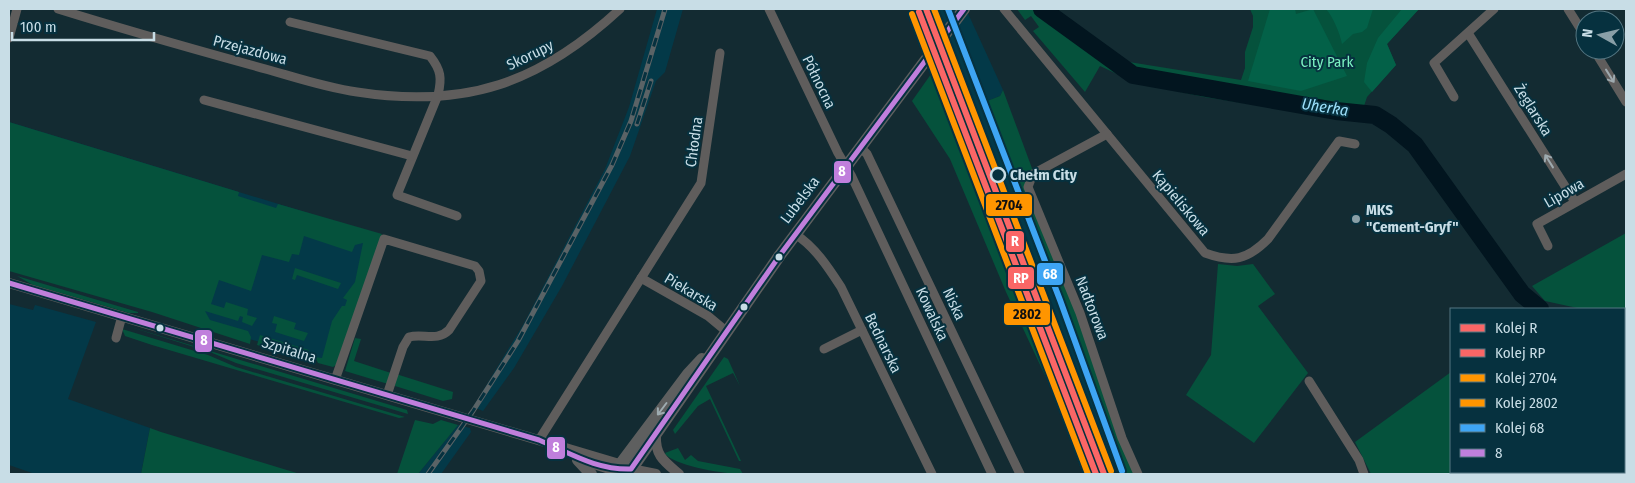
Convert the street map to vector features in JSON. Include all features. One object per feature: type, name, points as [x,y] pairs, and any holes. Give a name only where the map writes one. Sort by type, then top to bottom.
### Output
[{"type":"main road","name":"Lubelska","points":[[622,470],[656,436],[702,371],[723,336],[796,234],[964,9]]},
{"type":"main road","name":"Lubelska","points":[[622,470],[688,374],[723,336]]},
{"type":"main road","points":[[578,460],[591,474]]},
{"type":"street","points":[[9,38],[17,9]]},
{"type":"street","name":"Przejazdowa","points":[[58,9],[154,38],[335,88],[376,95],[438,95]]},
{"type":"street","name":"Skorupy","points":[[438,95],[470,93],[528,74],[555,61],[602,26],[620,9]]},
{"type":"street","name":"Północna","points":[[769,9],[846,166]]},
{"type":"street","name":"Kąpieliskowa","points":[[1004,9],[1205,253],[1232,259],[1246,257],[1256,252],[1268,239],[1339,141],[1355,144]]},
{"type":"street","points":[[1454,97],[1434,63],[1494,9]]},
{"type":"street","points":[[1568,9],[1575,20]]},
{"type":"street","points":[[290,22],[430,56],[439,67],[442,78],[438,95],[397,195],[457,216]]},
{"type":"street","name":"Żeglarska","points":[[1468,33],[1575,202]]},
{"type":"street","name":"Chłodna","points":[[541,437],[701,183],[720,53]]},
{"type":"street","points":[[1600,60],[1626,102]]},
{"type":"street","points":[[204,100],[412,156]]},
{"type":"street","name":"Nadtorowa","points":[[1107,134],[1033,174],[1028,187],[1080,313],[1122,438],[1138,474]]},
{"type":"street","name":"Niska","points":[[861,148],[867,154],[1020,474]]},
{"type":"street","name":"Kowalska","points":[[846,166],[992,474]]},
{"type":"street","name":"Lipowa","points":[[1548,246],[1537,224],[1626,174]]},
{"type":"street","name":"Bednarska","points":[[796,234],[805,240],[826,263],[841,287],[932,474]]},
{"type":"street","points":[[335,380],[384,239],[475,266],[481,276],[480,281],[444,335],[434,338],[417,334],[408,337],[386,395]]},
{"type":"street","name":"Piekarska","points":[[641,278],[708,316],[723,336]]},
{"type":"street","name":"Szpitalna","points":[[9,282],[386,395],[541,437],[578,460],[622,470]]},
{"type":"street","points":[[116,338],[122,316]]},
{"type":"street","points":[[824,349],[862,330]]},
{"type":"street","points":[[1310,381],[1359,460],[1364,474]]},
{"type":"street","points":[[656,436],[659,456],[663,463],[679,474]]},
{"type":"street","name":"Szpitalna","points":[[560,448],[622,470]]},
{"type":"street","points":[[622,470],[656,474]]},
{"type":"shaded area","points":[[657,9],[683,9],[665,72],[656,81],[630,156],[562,286],[514,368],[483,411],[473,407],[523,325],[605,169],[629,107]]},
{"type":"shaded area","points":[[915,9],[966,9],[1003,90],[1000,96],[982,103],[1119,471],[1111,474],[1092,474]]},
{"type":"shaded area","points":[[9,122],[377,234],[332,364],[9,266]]},
{"type":"shaded area","points":[[9,304],[33,310],[35,305],[96,322],[68,399],[150,428],[141,474],[35,474],[9,465]]},
{"type":"shaded area","points":[[458,425],[470,428],[471,432],[441,474],[418,474]]},
{"type":"green space","name":"City Park","points":[[1017,9],[1047,9],[1109,52],[1112,50],[1129,62],[1241,80],[1245,68],[1245,52],[1253,27],[1253,16],[1250,9],[1419,9],[1387,44],[1396,65],[1367,97],[1359,121],[1204,97],[1134,82],[1100,66],[1085,92],[1033,31],[1039,27],[1031,16],[1025,20]]},
{"type":"green space","points":[[1270,9],[1295,9],[1296,14],[1313,9],[1347,76],[1301,91],[1248,81]]},
{"type":"green space","points":[[1326,9],[1373,9],[1367,28],[1362,32],[1353,34],[1342,44],[1336,25]]},
{"type":"green space","points":[[1402,9],[1419,9],[1387,44],[1396,65],[1372,92],[1364,82],[1367,63],[1378,38]]},
{"type":"green space","points":[[936,67],[1092,474],[1083,474],[1048,382],[1006,292],[950,159],[912,101]]},
{"type":"green space","points":[[1003,90],[1033,171],[1029,187],[1079,314],[1135,474],[1120,474],[982,103],[1000,96]]},
{"type":"green space","points":[[9,122],[239,192],[238,196],[276,208],[278,204],[382,234],[336,365],[333,367],[318,363],[315,357],[322,358],[332,321],[342,306],[345,306],[347,300],[343,298],[355,282],[363,243],[355,245],[352,252],[304,236],[299,255],[292,254],[289,262],[262,255],[251,291],[219,280],[211,304],[224,308],[226,302],[248,309],[247,315],[257,318],[252,326],[242,322],[243,317],[240,316],[238,321],[205,311],[210,320],[248,331],[251,337],[250,344],[152,312],[9,271]]},
{"type":"green space","points":[[1626,233],[1626,319],[1625,308],[1577,308],[1545,301],[1532,286]]},
{"type":"green space","points":[[1218,264],[1237,266],[1253,264],[1275,294],[1258,306],[1308,373],[1254,443],[1186,395],[1211,355]]},
{"type":"green space","points":[[295,268],[341,283],[338,289],[297,275],[295,280],[292,279]]},
{"type":"green space","points":[[17,276],[138,313],[129,313],[33,285]]},
{"type":"green space","points":[[274,316],[296,323],[294,329],[308,333],[304,341],[275,332],[277,324],[272,323]]},
{"type":"green space","points":[[124,325],[407,410],[408,414],[236,363],[210,352]]},
{"type":"green space","points":[[122,329],[208,355],[236,367],[405,417],[399,418],[152,345],[125,336]]},
{"type":"green space","points":[[260,335],[309,350],[308,360],[257,345]]},
{"type":"green space","points":[[355,338],[361,339],[354,361],[391,373],[388,384],[345,371]]},
{"type":"green space","points":[[1626,339],[1626,474],[1371,474],[1355,442],[1450,373],[1450,473],[1625,473]]},
{"type":"green space","points":[[724,357],[728,359],[740,386],[733,373],[706,386],[741,461],[739,461],[710,399],[698,406],[675,434],[673,430]]},
{"type":"green space","points":[[396,374],[453,392],[452,399],[443,401],[395,386]]},
{"type":"green space","points":[[415,420],[433,424],[441,420],[458,425],[418,474],[397,474]]},
{"type":"green space","points":[[150,428],[161,432],[300,474],[141,474]]},
{"type":"green space","points":[[678,448],[685,460],[691,455],[698,461],[740,469],[743,474],[725,473],[692,466],[681,463],[665,453]]},
{"type":"waterway","name":"Uherka","points":[[1042,9],[1133,75],[1336,111],[1375,115],[1391,125],[1415,145],[1522,294],[1539,308]]},
{"type":"railway","points":[[428,474],[473,411],[518,341],[612,165],[631,121],[665,9]]},
{"type":"railway","points":[[919,9],[1098,474]]},
{"type":"railway","points":[[637,124],[651,81]]},
{"type":"rail line","name":"R","points":[[926,9],[1104,474]]},
{"type":"rail line","name":"2704","points":[[934,9],[1111,471]]},
{"type":"rail line","name":"68","points":[[948,9],[1060,300],[1122,471]]},
{"type":"rail line","name":"RP","points":[[919,12],[1096,474]]},
{"type":"rail line","name":"2802","points":[[912,14],[1088,474]]},
{"type":"transit line","name":"8","points":[[9,283],[539,440],[595,464],[618,469],[631,469],[780,255],[964,9]]},
{"type":"place","name":"Chełm City","points":[[998,175]]},
{"type":"place","name":"MKS \"Cement-Gryf\"","points":[[1356,219]]}]
